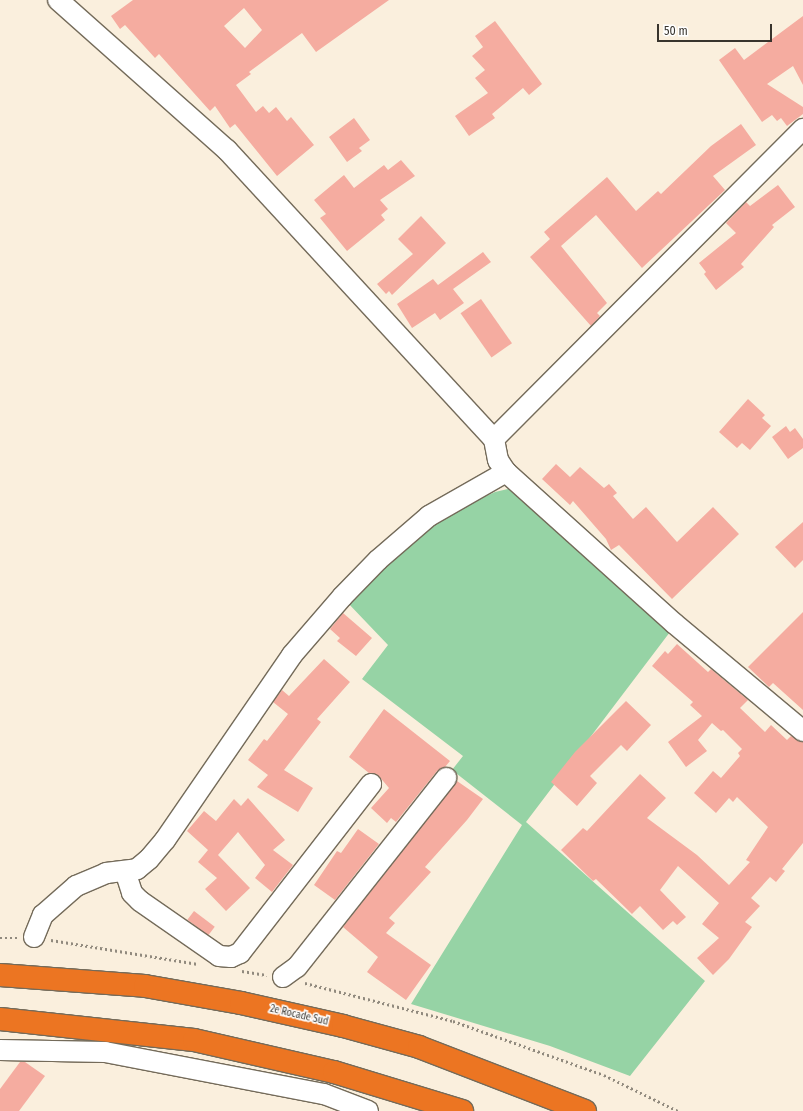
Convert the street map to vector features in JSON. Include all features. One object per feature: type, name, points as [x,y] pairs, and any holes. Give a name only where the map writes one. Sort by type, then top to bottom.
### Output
[{"type":"highway","name":"2e Rocade Sud","points":[[0,975],[145,986],[241,1003],[344,1026],[419,1047],[585,1111]]},
{"type":"highway","points":[[0,1019],[194,1040],[334,1072],[462,1111]]},
{"type":"street","points":[[58,0],[227,150],[494,439],[498,460],[506,472],[675,624],[803,731]]},
{"type":"street","points":[[494,439],[803,129]]},
{"type":"street","points":[[34,937],[43,915],[76,886],[106,873],[137,869],[165,840],[292,655],[342,597],[408,533],[429,516],[506,472]]},
{"type":"street","points":[[283,977],[297,967],[446,778]]},
{"type":"street","points":[[126,870],[132,892],[140,901],[219,956],[231,956],[240,953],[371,784]]},
{"type":"street","points":[[0,1050],[105,1052],[324,1094],[368,1111]]},
{"type":"path","points":[[0,938],[34,937],[205,965]]},
{"type":"path","points":[[236,970],[283,977],[453,1021],[604,1075],[678,1111]]},
{"type":"green space","points":[[516,487],[673,628],[526,822],[705,981],[630,1076],[550,1046],[411,1004],[522,825],[452,770],[463,756],[362,679],[388,645],[346,601],[440,517],[495,492]]},
{"type":"building","points":[[133,0],[389,0],[316,52],[302,33],[249,72],[251,74],[236,85],[256,112],[263,106],[269,113],[276,107],[287,121],[291,117],[314,145],[277,176],[235,124],[230,128],[215,106],[210,111],[159,54],[155,58],[125,25],[120,29],[111,16]],"holes":[[[244,8],[262,30],[245,48],[224,26]]]},
{"type":"building","points":[[803,16],[803,85],[793,66],[767,84],[803,107],[803,114],[787,126],[781,118],[777,121],[772,115],[762,122],[719,60],[735,48],[744,60]]},
{"type":"building","points":[[495,21],[542,84],[529,95],[523,88],[492,114],[495,118],[469,136],[455,116],[488,93],[475,78],[485,70],[472,56],[483,47],[475,36]]},
{"type":"building","points":[[354,118],[370,140],[359,148],[362,151],[347,162],[329,137]]},
{"type":"building","points":[[741,124],[756,145],[713,176],[725,190],[642,268],[596,215],[561,246],[607,303],[597,313],[600,316],[591,326],[530,257],[550,239],[544,232],[607,177],[636,211],[658,191],[661,194],[711,146]]},
{"type":"building","points":[[401,160],[415,176],[380,200],[388,209],[381,215],[385,220],[347,251],[320,218],[326,214],[314,200],[344,175],[354,188],[384,165],[388,170]]},
{"type":"building","points":[[778,185],[795,207],[772,225],[774,227],[741,264],[744,267],[716,290],[704,274],[706,272],[699,263],[736,233],[726,223],[746,202],[750,206]]},
{"type":"building","points":[[421,216],[446,243],[392,295],[389,291],[386,294],[377,284],[413,254],[398,239]]},
{"type":"building","points":[[483,252],[491,262],[453,289],[464,303],[440,320],[435,313],[412,328],[397,304],[433,279],[438,285]]},
{"type":"building","points":[[481,299],[512,343],[491,358],[461,313]]},
{"type":"building","points":[[748,399],[765,415],[762,418],[771,426],[750,450],[742,443],[737,448],[719,432]]},
{"type":"building","points":[[786,426],[790,432],[795,428],[803,439],[803,448],[788,459],[772,437]]},
{"type":"building","points":[[556,464],[570,477],[580,467],[604,488],[609,484],[617,493],[613,496],[633,519],[646,507],[677,542],[713,507],[739,534],[672,599],[619,545],[611,550],[606,539],[573,501],[570,505],[542,479]]},
{"type":"building","points":[[803,522],[803,560],[795,568],[775,547]]},
{"type":"building","points":[[803,612],[803,710],[773,683],[769,687],[748,667]]},
{"type":"building","points":[[343,613],[372,638],[356,656],[337,641],[340,638],[330,629]]},
{"type":"building","points":[[677,644],[708,672],[711,669],[748,700],[740,708],[765,732],[771,725],[787,740],[791,736],[803,742],[803,843],[782,869],[785,871],[776,882],[770,877],[751,898],[760,906],[745,922],[752,927],[729,959],[713,975],[697,958],[719,938],[702,924],[719,903],[678,866],[660,890],[686,917],[677,925],[673,921],[663,930],[640,906],[632,914],[596,879],[593,881],[561,850],[583,828],[587,831],[640,774],[666,798],[647,818],[697,855],[729,885],[750,862],[746,860],[768,827],[737,797],[733,802],[729,798],[716,813],[694,793],[713,771],[721,778],[740,756],[738,753],[742,749],[723,730],[721,731],[712,723],[698,740],[707,751],[686,767],[668,742],[702,716],[690,705],[693,702],[652,666],[665,651],[668,654]]},
{"type":"building","points":[[324,659],[350,682],[317,719],[321,722],[284,770],[313,788],[298,812],[257,787],[268,775],[248,760],[264,739],[267,741],[288,714],[273,702],[282,690],[289,696]]},
{"type":"building","points":[[626,701],[651,725],[627,751],[621,745],[590,776],[597,783],[577,806],[551,782],[575,752]]},
{"type":"building","points":[[384,709],[450,761],[445,767],[437,771],[396,822],[391,818],[387,823],[371,808],[389,788],[378,775],[369,773],[349,757]]},
{"type":"building","points":[[457,781],[483,799],[467,820],[425,867],[431,872],[389,918],[395,923],[386,933],[431,965],[406,1000],[367,972],[378,957],[343,927]]},
{"type":"building","points":[[248,798],[285,840],[273,850],[293,865],[272,892],[255,878],[265,865],[238,832],[218,855],[250,888],[226,911],[205,889],[217,878],[198,862],[208,850],[187,831],[204,811],[216,821],[234,799],[241,806]]},
{"type":"building","points":[[358,829],[379,844],[335,900],[314,885],[337,851],[341,853]]},
{"type":"building","points":[[194,911],[215,927],[208,935],[187,920]]},
{"type":"building","points":[[20,1062],[25,1062],[45,1076],[19,1111],[0,1111],[0,1089]]}]
